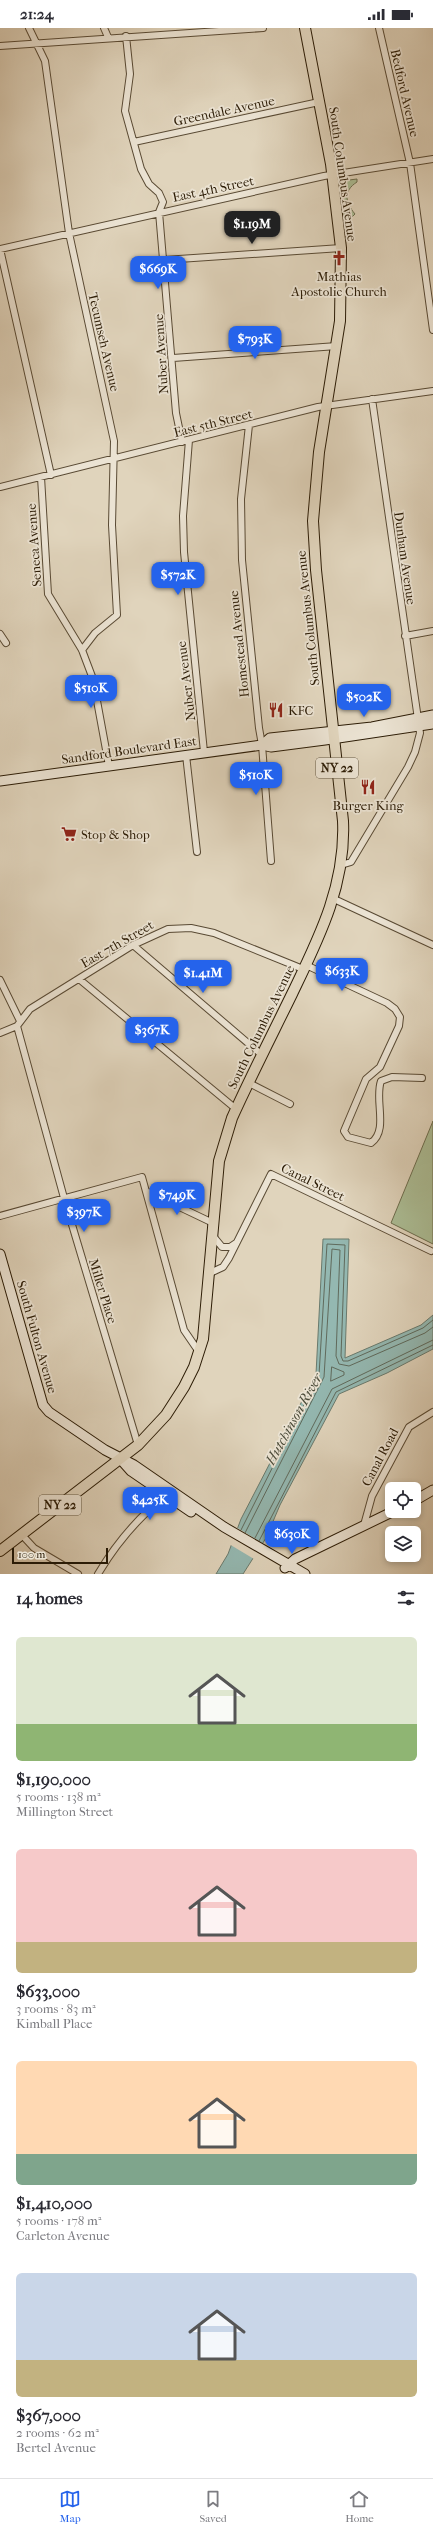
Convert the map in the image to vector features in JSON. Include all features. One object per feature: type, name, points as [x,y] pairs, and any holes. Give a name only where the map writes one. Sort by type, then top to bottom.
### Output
[{"type":"main road","name":"South Columbus Avenue","points":[[0,1551],[138,1445],[176,1401],[190,1377],[199,1352],[206,1321],[213,1223],[221,1149],[236,1108],[324,928],[334,898],[341,865],[343,821],[316,570],[314,528],[316,475],[337,346],[341,304],[341,248],[332,175],[305,28]]},
{"type":"street","name":"Tecumseh Avenue","points":[[29,28],[45,61],[69,233],[108,407],[115,458],[112,525],[117,615],[95,633],[82,650]]},
{"type":"street","points":[[104,28],[108,37]]},
{"type":"street","points":[[0,46],[108,37],[263,28]]},
{"type":"street","name":"Bedford Avenue","points":[[379,28],[410,163],[433,330]]},
{"type":"street","name":"Nuber Avenue","points":[[126,36],[130,74],[125,111],[141,170],[149,184],[159,194],[163,202],[159,212],[173,358],[176,413],[182,442]]},
{"type":"street","name":"Greendale Avenue","points":[[134,142],[319,102]]},
{"type":"street","name":"East 4th Street","points":[[0,249],[159,212],[332,175],[433,159]]},
{"type":"street","points":[[164,260],[341,248]]},
{"type":"street","points":[[0,249],[51,475]]},
{"type":"street","points":[[173,358],[337,346]]},
{"type":"street","name":"East 5th Street","points":[[0,487],[327,405],[433,391]]},
{"type":"street","name":"Dunham Avenue","points":[[341,865],[351,862],[408,767],[418,744],[419,723],[405,636],[372,399]]},
{"type":"street","name":"Homestead Avenue","points":[[249,425],[241,499],[242,560],[262,745],[270,861]]},
{"type":"street","name":"Nuber Avenue","points":[[189,440],[183,516],[184,552],[204,752]]},
{"type":"street","name":"Seneca Avenue","points":[[40,477],[48,594],[82,650],[93,679],[109,766]]},
{"type":"street","points":[[405,636],[433,631]]},
{"type":"street","points":[[0,634],[6,644]]},
{"type":"street","name":"Sandford Boulevard East","points":[[419,723],[433,715]]},
{"type":"street","name":"Sandford Boulevard East","points":[[0,780],[262,745],[270,738],[334,735],[419,723],[433,724]]},
{"type":"street","points":[[186,755],[197,852]]},
{"type":"street","points":[[334,898],[433,945]]},
{"type":"street","name":"East 7th Street","points":[[0,1033],[19,1023],[30,1009],[133,945],[168,929],[199,928],[305,967],[387,1003],[395,1009],[400,1017],[399,1026],[380,1067],[366,1079],[344,1131],[348,1137],[371,1143],[377,1139],[380,1130],[378,1089],[381,1082],[392,1077],[422,1078]]},
{"type":"street","points":[[133,945],[262,1055]]},
{"type":"street","points":[[79,979],[236,1108]]},
{"type":"street","name":"Miller Place","points":[[0,980],[19,1023],[64,1198],[138,1445]]},
{"type":"street","points":[[249,1082],[290,1104]]},
{"type":"street","name":"Canal Street","points":[[210,1273],[223,1267],[271,1174],[431,1252]]},
{"type":"street","points":[[0,1216],[142,1177],[148,1192],[184,1330],[199,1352]]},
{"type":"street","points":[[148,1192],[213,1223]]},
{"type":"street","points":[[212,1236],[222,1247],[230,1247],[236,1243]]},
{"type":"street","name":"South Fulton Avenue","points":[[0,1254],[46,1409],[121,1459],[134,1465],[169,1493],[223,1529],[286,1567]]},
{"type":"street","name":"Canal Road","points":[[364,1525],[372,1496],[409,1427],[433,1412]]},
{"type":"street","points":[[421,1496],[433,1490]]},
{"type":"street","points":[[98,1574],[119,1540],[142,1516],[169,1493]]},
{"type":"street","points":[[286,1567],[385,1515]]},
{"type":"street","points":[[22,1534],[34,1548],[78,1574]]},
{"type":"street","points":[[286,1567],[293,1574]]},
{"type":"street","points":[[286,1567],[305,1574]]},
{"type":"green space","points":[[357,179],[357,182],[349,189],[347,197],[349,205],[355,214],[345,224],[341,181]]},
{"type":"green space","points":[[433,1121],[433,1244],[391,1223]]},
{"type":"water","name":"Hutchinson River","points":[[323,1239],[349,1239],[345,1358],[421,1325],[433,1315],[433,1349],[387,1373],[339,1394],[280,1505],[266,1538],[243,1574],[216,1574],[228,1554],[241,1519],[316,1374]]},
{"type":"pier","points":[[236,1527],[264,1544],[254,1559],[229,1544]]},
{"type":"place","name":"Mathias Apostolic Church","points":[[339,258]]},
{"type":"place","name":"KFC","points":[[276,710]]},
{"type":"place","name":"Burger King","points":[[368,787]]},
{"type":"place","name":"Stop & Shop","points":[[69,834]]}]
